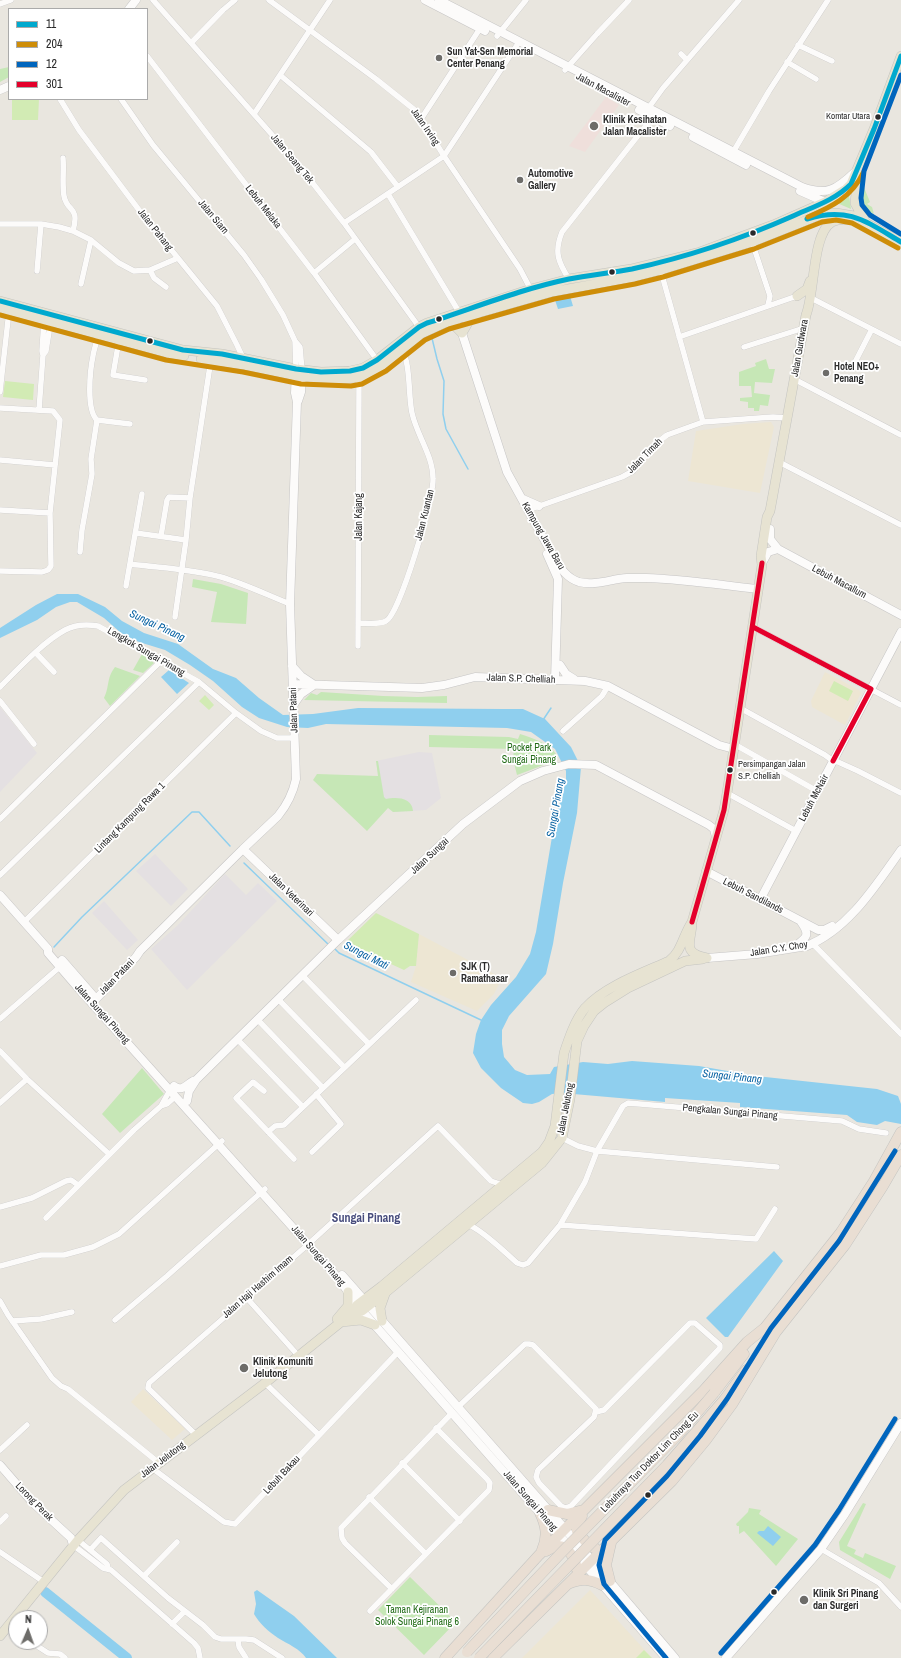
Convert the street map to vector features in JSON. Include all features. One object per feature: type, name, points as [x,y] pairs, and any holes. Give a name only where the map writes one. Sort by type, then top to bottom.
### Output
[{"type":"highway","name":"Lebuhraya Tun Doktor Lim Chong Eu","points":[[464,1655],[562,1552],[678,1435],[714,1393],[841,1232],[874,1180],[901,1132]]},
{"type":"highway","name":"Lebuhraya Tun Doktor Lim Chong Eu","points":[[479,1658],[667,1465],[724,1400],[845,1245],[901,1155]]},
{"type":"highway","points":[[445,1658],[539,1555],[703,1391],[747,1342],[767,1326]]},
{"type":"highway","points":[[493,1658],[566,1584],[611,1543],[672,1481],[706,1440],[733,1403],[776,1332]]},
{"type":"highway","points":[[539,1555],[546,1535],[544,1511],[570,1514],[585,1509]]},
{"type":"highway","points":[[585,1509],[577,1525],[578,1533],[593,1548],[611,1543]]},
{"type":"highway","points":[[566,1584],[578,1580],[606,1583],[606,1565],[611,1543]]},
{"type":"highway","points":[[539,1555],[555,1547],[560,1546],[565,1548],[575,1560],[577,1565],[576,1570],[566,1584]]},
{"type":"main road","points":[[0,301],[98,335],[167,353],[208,356],[244,361],[299,373],[336,379],[359,378],[383,365],[419,327],[457,314],[532,293],[634,277],[660,266],[726,243],[825,202],[851,184],[898,76],[901,56]]},
{"type":"main road","points":[[857,170],[858,177],[855,203],[866,223]]},
{"type":"main road","points":[[825,202],[901,242]]},
{"type":"main road","points":[[299,373],[350,372],[363,368],[421,334],[447,322],[457,314],[480,312],[569,279],[660,266],[752,242],[820,215],[836,213],[854,216]]},
{"type":"main road","name":"Jalan Gurdwara","points":[[706,958],[696,956],[688,948],[692,922],[727,793],[762,563],[761,556],[806,315],[811,298],[814,278],[813,270],[820,238],[829,224],[835,221],[845,220],[866,223]]},
{"type":"main road","points":[[806,315],[806,301],[797,296],[807,289],[813,270]]},
{"type":"main road","points":[[4,310],[92,326],[208,356]]},
{"type":"main road","points":[[447,322],[455,326],[462,333],[469,321],[480,312]]},
{"type":"main road","name":"Jalan Gurdwara","points":[[770,511],[772,517],[770,529]]},
{"type":"main road","name":"Jalan Gurdwara","points":[[674,957],[680,948],[692,922]]},
{"type":"main road","name":"Jalan Jelutong","points":[[361,1307],[382,1286],[542,1152],[549,1142],[555,1126],[564,1053],[574,1027],[584,1009],[591,1002],[626,981],[669,961],[674,957]]},
{"type":"main road","name":"Jalan Jelutong","points":[[25,1610],[74,1541],[111,1503],[155,1466],[265,1383],[361,1307],[385,1292],[542,1163],[562,1138],[570,1099],[577,1041],[584,1026],[594,1011],[628,988],[685,961],[706,958]]},
{"type":"main road","points":[[348,1292],[348,1306],[336,1319],[338,1325],[361,1320],[379,1323],[380,1308],[385,1292]]},
{"type":"street","points":[[0,4],[11,0]]},
{"type":"street","points":[[130,8],[136,0]]},
{"type":"street","name":"Jalan Seang Tek","points":[[154,0],[297,163],[356,239],[419,327]]},
{"type":"street","points":[[192,42],[223,10],[235,0]]},
{"type":"street","name":"Jalan Irving","points":[[269,0],[416,111],[444,156],[520,269],[532,293]]},
{"type":"street","points":[[254,114],[330,0]]},
{"type":"street","name":"Jalan Macalister","points":[[425,0],[441,2],[481,26],[567,68],[651,113],[825,202]]},
{"type":"street","points":[[500,34],[526,0]]},
{"type":"street","points":[[567,68],[629,0]]},
{"type":"street","points":[[569,279],[564,272],[558,256],[558,247],[562,232],[651,113],[663,88],[739,0]]},
{"type":"street","points":[[732,154],[798,44],[828,0]]},
{"type":"street","points":[[421,119],[481,26]]},
{"type":"street","points":[[344,223],[444,156],[518,44]]},
{"type":"street","points":[[798,44],[832,61]]},
{"type":"street","points":[[682,54],[687,60]]},
{"type":"street","name":"Lebuh Melaka","points":[[148,57],[314,273],[377,360]]},
{"type":"street","points":[[787,62],[816,79]]},
{"type":"street","points":[[280,75],[371,152],[398,187]]},
{"type":"street","name":"Jalan Pahang","points":[[61,100],[79,130],[217,306],[244,361]]},
{"type":"street","name":"Jalan Siam","points":[[122,100],[153,145],[252,267],[283,315],[295,341],[300,347],[299,373]]},
{"type":"street","name":"Jalan Macalister","points":[[732,154],[802,187],[820,192],[827,192],[839,187],[857,170]]},
{"type":"street","points":[[63,161],[64,198],[76,214],[76,222],[73,231]]},
{"type":"street","points":[[388,194],[457,314]]},
{"type":"street","points":[[0,224],[41,224],[73,231],[91,240],[126,268],[134,271],[150,270],[178,258]]},
{"type":"street","points":[[37,271],[41,224]]},
{"type":"street","points":[[314,273],[356,239]]},
{"type":"street","points":[[81,284],[91,240]]},
{"type":"street","points":[[752,242],[770,296],[768,305]]},
{"type":"street","points":[[660,266],[703,422]]},
{"type":"street","points":[[150,270],[154,278],[166,288]]},
{"type":"street","points":[[770,296],[778,301]]},
{"type":"street","points":[[679,337],[778,301],[797,296]]},
{"type":"street","points":[[811,298],[901,344]]},
{"type":"street","points":[[0,392],[4,310]]},
{"type":"street","name":"Kampung Jawa Baru","points":[[457,314],[507,472],[561,568],[572,579],[579,582],[592,583],[627,578],[647,578],[684,580],[758,589]]},
{"type":"street","points":[[39,410],[49,319]]},
{"type":"street","points":[[92,326],[98,330],[90,383],[91,407],[94,418],[97,420],[130,424]]},
{"type":"street","points":[[744,347],[804,328]]},
{"type":"street","points":[[853,366],[872,329]]},
{"type":"street","points":[[119,340],[113,375],[145,380]]},
{"type":"street","name":"Jalan Kuantan","points":[[359,622],[373,624],[386,622],[391,616],[397,604],[424,527],[434,480],[432,464],[422,442],[412,412],[409,378],[400,347]]},
{"type":"street","points":[[176,617],[208,356]]},
{"type":"street","name":"Jalan Patani","points":[[93,999],[134,955],[137,954],[278,816],[289,801],[294,787],[296,779],[290,604],[297,402],[301,392],[299,373]]},
{"type":"street","name":"Jalan Kajang","points":[[358,646],[359,378]]},
{"type":"street","points":[[794,379],[901,435]]},
{"type":"street","points":[[0,408],[52,411],[60,420],[50,513],[51,566],[48,570],[42,572],[0,571]]},
{"type":"street","name":"Jalan Timah","points":[[528,510],[622,477],[633,471],[658,442],[667,435],[703,422],[782,416],[787,418]]},
{"type":"street","points":[[80,552],[82,530],[92,474],[91,459],[97,420]]},
{"type":"street","points":[[0,460],[55,465]]},
{"type":"street","points":[[779,462],[901,525]]},
{"type":"street","points":[[126,586],[142,494]]},
{"type":"street","points":[[162,536],[167,500],[169,497],[190,498]]},
{"type":"street","points":[[522,499],[538,506]]},
{"type":"street","points":[[0,510],[50,513]]},
{"type":"street","points":[[762,563],[768,552],[778,550],[770,539],[770,529]]},
{"type":"street","points":[[136,533],[186,540]]},
{"type":"street","points":[[545,540],[544,549],[558,579],[558,665],[566,674],[577,681]]},
{"type":"street","name":"Lebuh Macallum","points":[[778,550],[901,615]]},
{"type":"street","points":[[130,564],[181,570],[220,577],[253,588],[290,604]]},
{"type":"street","points":[[557,680],[562,609]]},
{"type":"street","name":"Lengkok Sungai Pinang","points":[[0,687],[36,653],[66,629],[84,624],[102,627],[199,682],[236,713],[262,731],[277,738],[294,736]]},
{"type":"street","points":[[752,627],[901,705]]},
{"type":"street","name":"Lebuh McNair","points":[[760,900],[901,632]]},
{"type":"street","points":[[36,653],[54,672]]},
{"type":"street","points":[[0,819],[161,661]]},
{"type":"street","points":[[540,680],[548,676],[558,665]]},
{"type":"street","points":[[292,666],[301,676],[315,685]]},
{"type":"street","name":"Jalan S.P. Chelliah","points":[[293,684],[422,688],[444,685],[475,677],[599,683],[608,686],[719,745],[734,746]]},
{"type":"street","points":[[0,875],[199,682]]},
{"type":"street","points":[[294,708],[301,694],[307,688],[315,685]]},
{"type":"street","points":[[563,731],[602,696],[608,686]]},
{"type":"street","points":[[0,701],[34,744]]},
{"type":"street","points":[[740,708],[826,755],[833,761],[858,771],[901,793]]},
{"type":"street","name":"Lintang Kampung Rawa 1","points":[[24,922],[236,713]]},
{"type":"street","points":[[734,746],[817,791]]},
{"type":"street","name":"Jalan Sungai","points":[[173,1091],[182,1089],[196,1080],[327,951],[472,817],[520,781],[556,767],[569,764],[596,765],[709,824]]},
{"type":"street","points":[[727,793],[796,831]]},
{"type":"street","points":[[709,824],[720,823]]},
{"type":"street","points":[[709,824],[714,829],[716,838]]},
{"type":"street","name":"Jalan Veterinari","points":[[243,849],[337,942]]},
{"type":"street","name":"Jalan C.Y. Choy","points":[[706,958],[757,954],[813,944],[844,920],[868,895],[901,850]]},
{"type":"street","name":"Lebuh Sandilands","points":[[706,871],[818,930],[829,928]]},
{"type":"street","name":"Jalan Sungai Pinang","points":[[0,895],[48,949],[53,950],[63,965],[173,1091],[309,1242],[361,1307],[379,1323],[606,1583]]},
{"type":"street","points":[[794,948],[804,940],[806,934],[806,928],[800,920]]},
{"type":"street","name":"Jalan C.Y. Choy","points":[[829,928],[844,920]]},
{"type":"street","points":[[813,944],[901,1034]]},
{"type":"street","points":[[0,1019],[63,965]]},
{"type":"street","points":[[302,975],[369,1044]]},
{"type":"street","points":[[278,999],[344,1067]]},
{"type":"street","points":[[268,1132],[276,1126],[284,1126],[344,1067],[416,1000]]},
{"type":"street","points":[[257,1019],[323,1088]]},
{"type":"street","points":[[237,1039],[303,1107]]},
{"type":"street","points":[[0,1051],[27,1079],[109,1154]]},
{"type":"street","points":[[0,1103],[27,1079]]},
{"type":"street","name":"Jalan Sungai","points":[[187,1101],[189,1091],[196,1080]]},
{"type":"street","points":[[264,1091],[253,1082],[236,1098],[294,1159]]},
{"type":"street","points":[[46,1218],[109,1154],[161,1106],[167,1104],[173,1091]]},
{"type":"street","name":"Jalan Sungai Pinang","points":[[173,1091],[187,1101],[220,1142]]},
{"type":"street","points":[[312,1152],[341,1124],[316,1094]]},
{"type":"street","name":"Pengkalan Sungai Pinang","points":[[597,1151],[623,1106],[628,1103],[842,1120],[859,1129],[886,1133]]},
{"type":"street","name":"Jalan Haji Hashim Imam","points":[[196,1435],[148,1388],[148,1386],[161,1372],[438,1126],[491,1181]]},
{"type":"street","points":[[562,1138],[578,1146],[597,1151],[777,1167]]},
{"type":"street","points":[[0,1266],[41,1255],[64,1255],[99,1245],[124,1230],[220,1142]]},
{"type":"street","points":[[468,1225],[472,1225],[480,1231],[517,1263],[523,1265],[528,1263],[560,1225],[585,1182],[597,1151]]},
{"type":"street","points":[[0,1207],[32,1198],[66,1181],[71,1180],[78,1185]]},
{"type":"street","points":[[491,1194],[491,1181],[503,1185]]},
{"type":"street","points":[[115,1320],[263,1191]]},
{"type":"street","points":[[560,1225],[756,1239],[775,1210]]},
{"type":"street","name":"Jalan Sungai Pinang","points":[[309,1242],[361,1307]]},
{"type":"street","points":[[246,1297],[295,1352]]},
{"type":"street","points":[[0,1301],[12,1321],[52,1378],[61,1386],[68,1389],[155,1466]]},
{"type":"street","points":[[12,1321],[41,1319],[72,1312]]},
{"type":"street","name":"Jalan Sungai Pinang","points":[[379,1323],[398,1352],[455,1410]]},
{"type":"street","points":[[392,1588],[345,1543],[342,1538],[340,1528],[436,1428],[525,1344],[529,1344],[595,1409],[604,1410],[690,1323],[695,1323],[720,1345],[720,1348],[571,1506],[566,1508],[561,1506],[540,1484],[536,1477],[538,1470],[594,1417],[595,1409]]},
{"type":"street","name":"Lebuh Bakau","points":[[155,1466],[224,1522],[235,1524],[398,1352]]},
{"type":"street","points":[[265,1383],[319,1435]]},
{"type":"street","points":[[726,1658],[821,1549],[845,1514],[901,1423]]},
{"type":"street","points":[[0,1450],[27,1425]]},
{"type":"street","points":[[370,1611],[460,1521],[485,1495],[490,1487],[490,1483],[484,1475],[436,1428]]},
{"type":"street","points":[[402,1463],[460,1521]]},
{"type":"street","name":"Lorong Perak","points":[[0,1465],[33,1503],[74,1541]]},
{"type":"street","points":[[369,1497],[426,1554]]},
{"type":"street","points":[[0,1522],[6,1516]]},
{"type":"street","points":[[90,1550],[101,1538],[184,1612],[203,1625],[218,1639],[254,1640],[282,1658]]},
{"type":"street","points":[[74,1541],[90,1550],[107,1564],[108,1568],[194,1642],[198,1648],[200,1658]]},
{"type":"street","points":[[74,1541],[103,1568],[108,1568]]},
{"type":"street","points":[[144,1576],[177,1542]]},
{"type":"street","points":[[821,1549],[879,1583],[901,1607]]},
{"type":"street","points":[[0,1552],[44,1582]]},
{"type":"street","points":[[606,1583],[666,1658]]},
{"type":"street","points":[[606,1583],[675,1658]]},
{"type":"street","points":[[172,1624],[184,1612]]},
{"type":"street","points":[[238,1639],[239,1647],[246,1658]]},
{"type":"street","points":[[46,1656],[60,1654],[65,1658]]},
{"type":"shaded area","name":"Klinik Kesihatan Jalan Macalister","points":[[606,97],[619,105],[585,152],[569,146]]},
{"type":"shaded area","points":[[771,422],[774,427],[760,493],[688,481],[696,431],[743,424]]},
{"type":"shaded area","points":[[825,672],[859,690],[861,693],[845,725],[812,707],[811,701]]},
{"type":"shaded area","points":[[0,707],[37,753],[0,792]]},
{"type":"shaded area","points":[[419,752],[432,753],[441,798],[426,810],[393,812],[382,801],[376,761]]},
{"type":"shaded area","points":[[155,854],[188,889],[171,906],[136,871]]},
{"type":"shaded area","points":[[225,874],[246,895],[258,883],[277,901],[187,990],[151,949],[178,925]]},
{"type":"shaded area","points":[[104,901],[138,940],[127,950],[92,913]]},
{"type":"shaded area","name":"SJK (T) Ramathasar","points":[[419,934],[502,978],[494,994],[477,1011],[411,982],[416,966]]},
{"type":"shaded area","points":[[143,1389],[185,1429],[172,1440],[131,1402]]},
{"type":"shaded area","points":[[590,1590],[652,1658],[522,1658]]},
{"type":"green space","points":[[8,67],[8,78],[0,82],[0,69]]},
{"type":"green space","points":[[12,100],[39,100],[38,120],[12,120]]},
{"type":"green space","points":[[863,185],[870,202],[867,204],[872,207],[874,214],[862,206],[860,202],[860,195]]},
{"type":"green space","points":[[849,195],[851,209],[837,203]]},
{"type":"green space","points":[[766,359],[769,369],[775,369],[772,383],[755,382],[754,393],[770,395],[768,406],[760,405],[759,411],[754,411],[754,408],[748,408],[748,402],[740,401],[740,398],[752,397],[751,386],[739,386],[739,372],[756,366],[755,363]]},
{"type":"green space","points":[[5,381],[34,384],[33,400],[3,397]]},
{"type":"green space","points":[[193,579],[221,584],[248,593],[246,624],[211,622],[217,592],[192,587]]},
{"type":"green space","points":[[142,654],[154,663],[143,673],[133,670]]},
{"type":"green space","points":[[115,667],[140,676],[110,706],[104,698],[110,675]]},
{"type":"green space","points":[[834,681],[853,691],[848,701],[829,691]]},
{"type":"green space","points":[[321,692],[383,696],[447,696],[447,703],[304,700],[311,693],[317,695]]},
{"type":"green space","points":[[205,695],[214,705],[209,710],[199,701]]},
{"type":"green space","name":"Pocket Park Sungai Pinang","points":[[520,734],[540,741],[553,750],[556,754],[554,760],[517,775],[513,759],[514,749],[429,747],[429,735],[509,737],[518,739]]},
{"type":"green space","points":[[376,761],[378,761],[384,797],[386,799],[403,799],[410,803],[413,811],[393,812],[388,808],[367,831],[313,780],[317,774],[378,776]]},
{"type":"green space","points":[[376,913],[419,934],[416,966],[410,966],[404,970],[345,943]]},
{"type":"green space","points":[[142,1068],[164,1094],[120,1133],[102,1114]]},
{"type":"green space","points":[[863,1503],[866,1504],[847,1546],[856,1550],[854,1554],[863,1558],[865,1553],[896,1566],[890,1579],[840,1550],[839,1542]]},
{"type":"green space","points":[[749,1508],[761,1510],[759,1514],[798,1539],[776,1566],[744,1531],[739,1534],[739,1526],[736,1524],[748,1512]]},
{"type":"green space","name":"Taman Kejiranan Solok Sungai Pinang 6","points":[[410,1577],[456,1622],[424,1655],[378,1610]]},
{"type":"green space","points":[[644,1650],[652,1658],[636,1658]]},
{"type":"water","points":[[570,296],[573,306],[558,309],[555,300]]},
{"type":"water","points":[[57,594],[78,594],[105,607],[122,621],[144,633],[178,644],[213,669],[236,678],[259,698],[283,715],[313,714],[358,708],[523,709],[545,719],[571,747],[581,767],[577,813],[553,944],[546,974],[509,1016],[502,1030],[504,1057],[515,1070],[527,1075],[550,1074],[554,1067],[583,1062],[608,1064],[632,1061],[699,1066],[756,1076],[877,1089],[898,1096],[901,1104],[901,1124],[885,1121],[877,1125],[857,1122],[847,1115],[740,1107],[740,1103],[665,1098],[665,1102],[562,1093],[552,1094],[539,1102],[532,1104],[523,1103],[501,1088],[481,1068],[473,1053],[476,1034],[481,1020],[491,1005],[516,977],[530,954],[536,932],[554,825],[566,780],[566,771],[555,749],[531,732],[507,728],[326,724],[308,728],[287,727],[259,718],[242,707],[213,681],[190,665],[165,650],[139,642],[121,633],[104,618],[77,602],[70,602],[56,607],[37,620],[0,638],[0,628],[36,605]]},
{"type":"water","points":[[169,670],[189,683],[177,694],[161,677]]},
{"type":"water","points":[[774,1251],[783,1261],[728,1337],[725,1337],[706,1318]]},
{"type":"water","points":[[768,1526],[781,1537],[773,1546],[757,1533],[759,1531],[764,1531]]},
{"type":"water","points":[[257,1590],[294,1616],[337,1658],[306,1658],[297,1649],[278,1638],[268,1630],[254,1614],[256,1604],[254,1592]]},
{"type":"waterway","points":[[431,334],[444,381],[443,414],[446,429],[468,469]]},
{"type":"waterway","points":[[543,720],[551,708]]},
{"type":"waterway","name":"Sungai Mati","points":[[54,947],[82,917],[192,812],[199,812],[230,846]]},
{"type":"waterway","name":"Sungai Mati","points":[[244,863],[329,945]]},
{"type":"waterway","name":"Sungai Mati","points":[[334,948],[339,953],[481,1020]]},
{"type":"waterway","points":[[45,1592],[127,1658]]},
{"type":"transit line","name":"11","points":[[0,301],[183,350],[222,354],[296,369],[321,372],[350,371],[363,368],[377,360],[419,327],[427,323],[515,293],[551,283],[632,269],[714,247],[754,232],[831,199],[851,184],[874,129],[901,56]]},
{"type":"transit line","name":"12","points":[[901,75],[864,171],[861,198],[862,205],[870,215],[901,234]]},
{"type":"transit line","name":"204","points":[[808,217],[833,205],[847,195],[853,189],[863,173]]},
{"type":"transit line","name":"11","points":[[807,219],[821,215],[846,215],[857,218],[878,228],[901,242]]},
{"type":"transit line","name":"204","points":[[0,315],[166,360],[243,372],[301,384],[351,386],[362,384],[386,371],[425,340],[449,329],[554,299],[635,284],[663,277],[754,249],[822,222],[836,220],[852,223],[898,248]]},
{"type":"transit line","name":"301","points":[[692,922],[724,810],[762,563]]},
{"type":"transit line","name":"301","points":[[753,627],[871,689],[833,761]]},
{"type":"transit line","name":"12","points":[[666,1658],[604,1584],[599,1565],[605,1540],[667,1476],[700,1436],[727,1399],[771,1328],[839,1241],[895,1151]]},
{"type":"transit line","name":"12","points":[[721,1653],[815,1545],[839,1510],[895,1419]]},
{"type":"place","name":"Sun Yat-Sen Memorial Center Penang","points":[[439,58]]},
{"type":"place","name":"Komtar Utara","points":[[878,117]]},
{"type":"place","name":"Klinik Kesihatan Jalan Macalister","points":[[594,126]]},
{"type":"place","name":"Automotive Gallery","points":[[520,180]]},
{"type":"place","name":"Hotel NEO+ Penang","points":[[826,373]]},
{"type":"place","name":"Persimpangan Jalan S.P. Chelliah","points":[[730,770]]},
{"type":"place","name":"SJK (T) Ramathasar","points":[[453,973]]},
{"type":"place","name":"Klinik Komuniti Jelutong","points":[[244,1368]]},
{"type":"place","name":"Klinik Sri Pinang dan Surgeri","points":[[804,1600]]},
{"type":"district","name":"Sungai Pinang","points":[[366,1219]]}]
